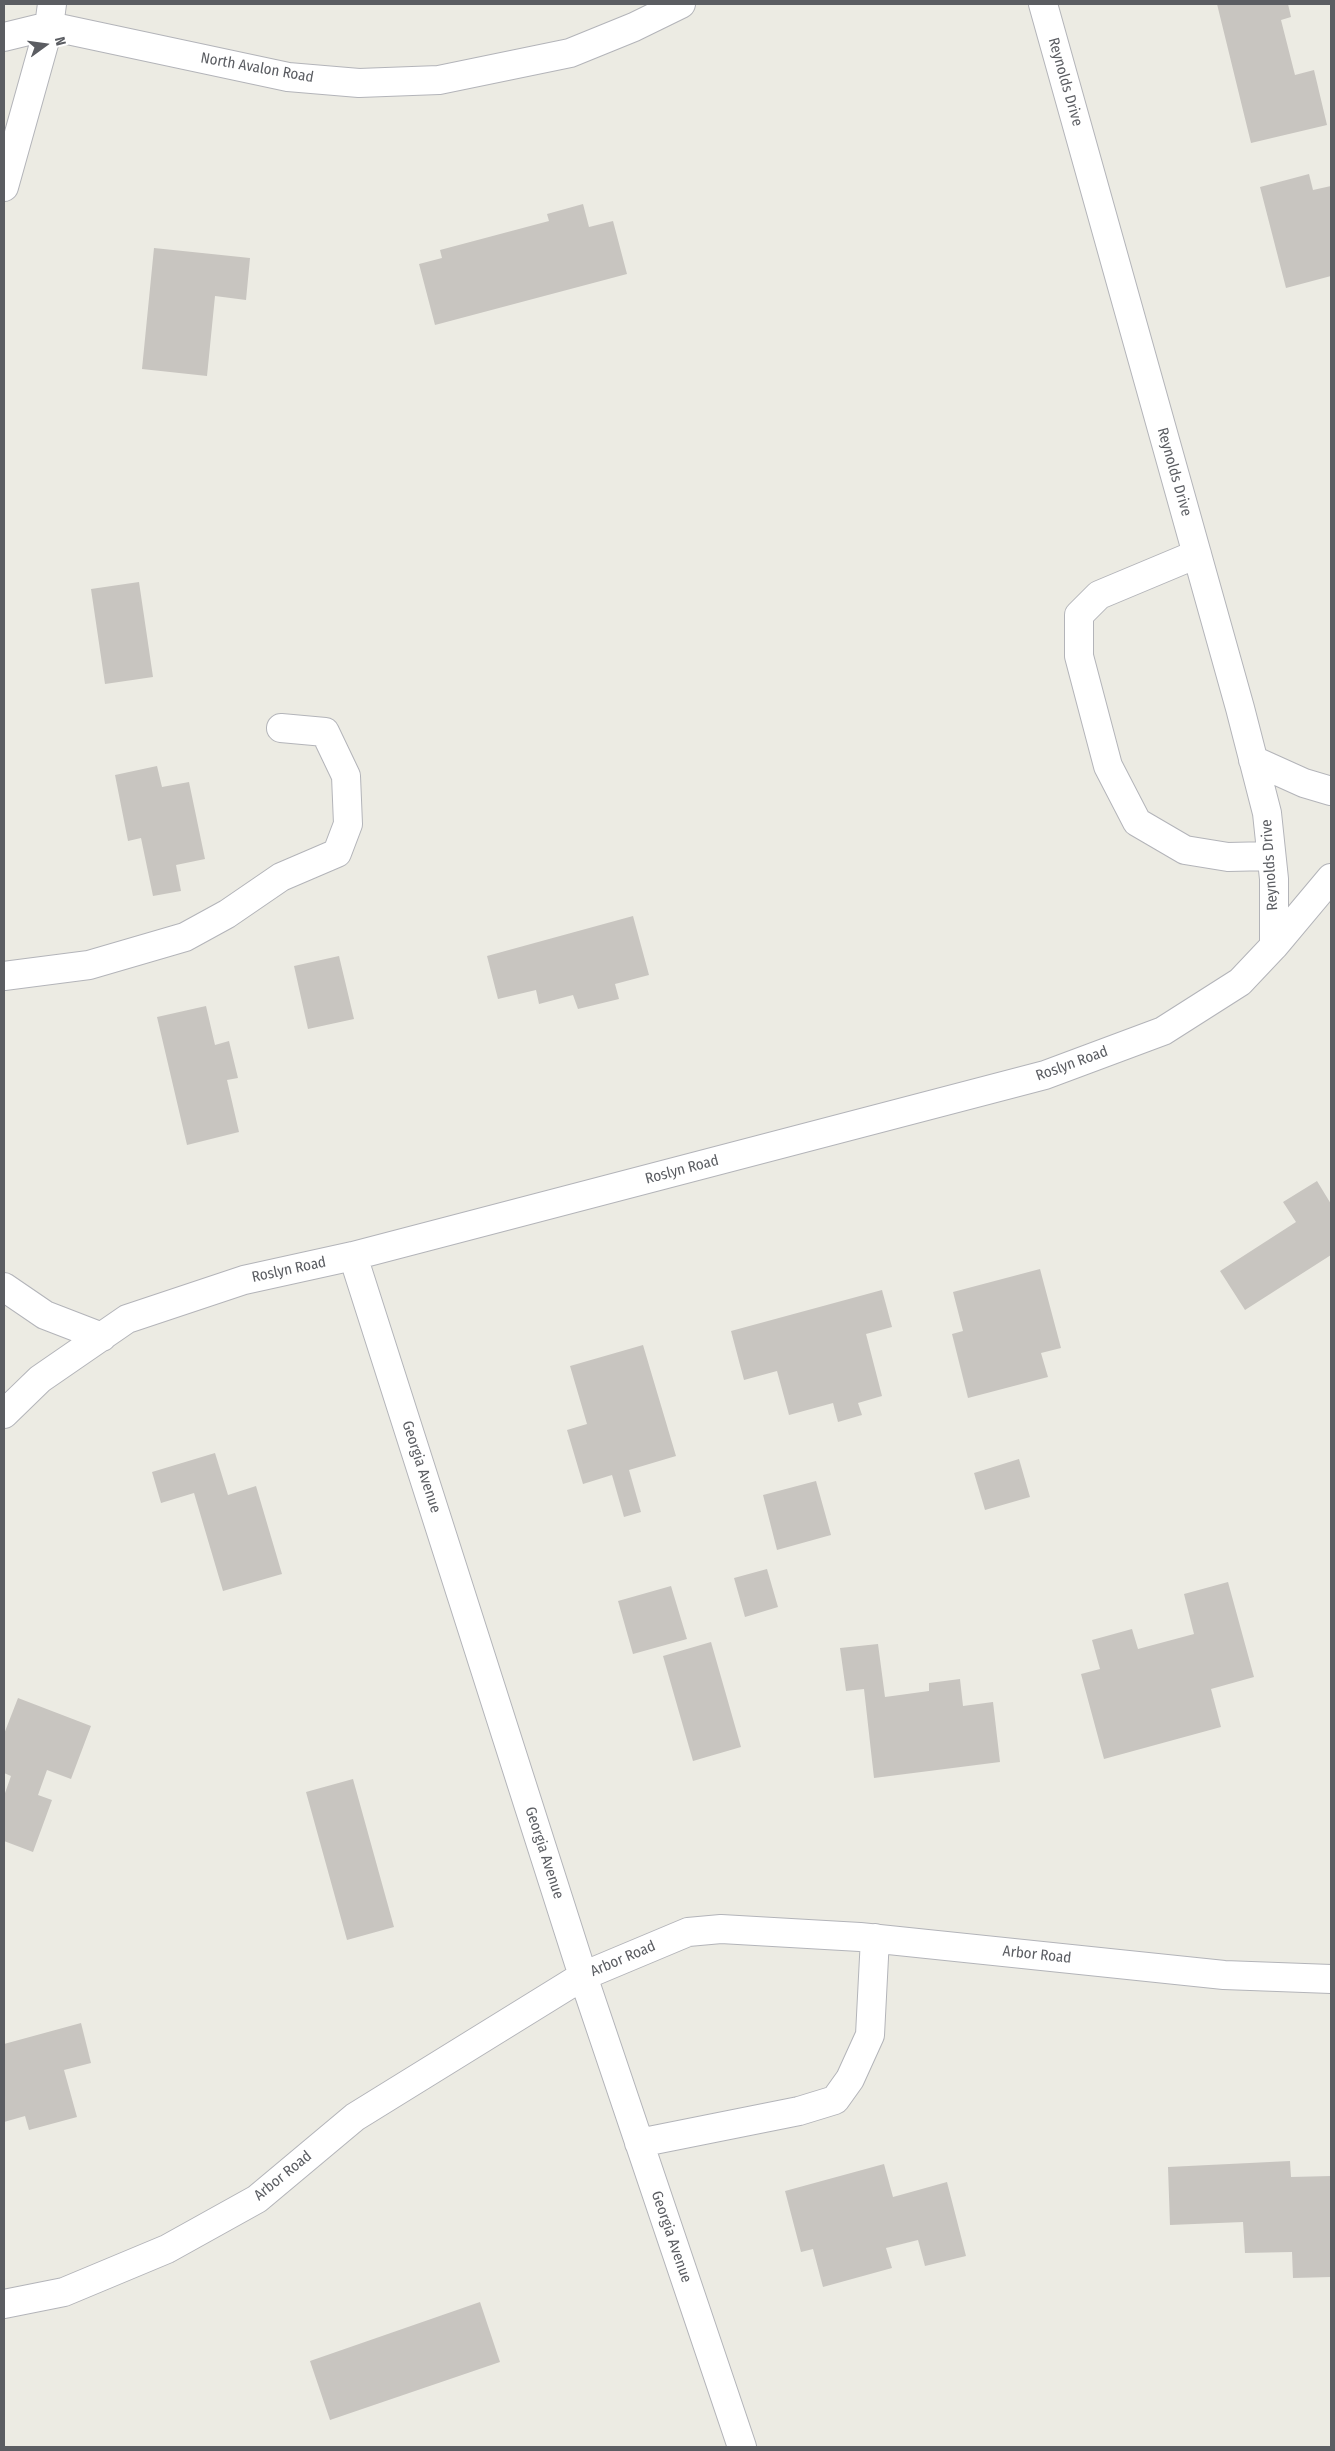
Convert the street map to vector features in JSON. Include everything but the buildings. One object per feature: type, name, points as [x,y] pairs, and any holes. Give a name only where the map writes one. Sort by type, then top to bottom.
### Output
[{"type":"street","name":"North Avalon Road","points":[[4,37],[51,15],[288,77],[359,83],[439,80],[570,53],[634,27],[681,4]]},
{"type":"street","name":"Reynolds Drive","points":[[1043,4],[1197,554],[1266,813],[1274,880],[1274,946]]},
{"type":"street","points":[[4,187],[51,15]]},
{"type":"street","points":[[1197,554],[1099,595],[1079,615],[1079,656],[1108,766],[1137,822],[1185,850],[1228,857],[1271,856]]},
{"type":"street","points":[[4,976],[89,965],[185,937],[227,914],[281,877],[337,854],[348,824],[346,776],[325,732],[281,728]]},
{"type":"street","points":[[1253,760],[1304,783],[1331,791]]},
{"type":"street","name":"Roslyn Road","points":[[4,1414],[40,1379],[127,1319],[244,1280],[353,1256],[1045,1075],[1163,1031],[1240,982],[1274,946],[1331,878]]},
{"type":"street","name":"Georgia Avenue","points":[[353,1256],[584,1976],[742,2447]]},
{"type":"street","points":[[4,1287],[45,1315],[102,1337]]},
{"type":"street","name":"Arbor Road","points":[[4,2304],[64,2292],[167,2249],[257,2199],[355,2117],[584,1976],[688,1932],[721,1929],[875,1938],[1224,1975],[1331,1979]]},
{"type":"street","points":[[639,2143],[799,2111],[835,2100],[850,2079],[870,2035],[875,1938]]}]
